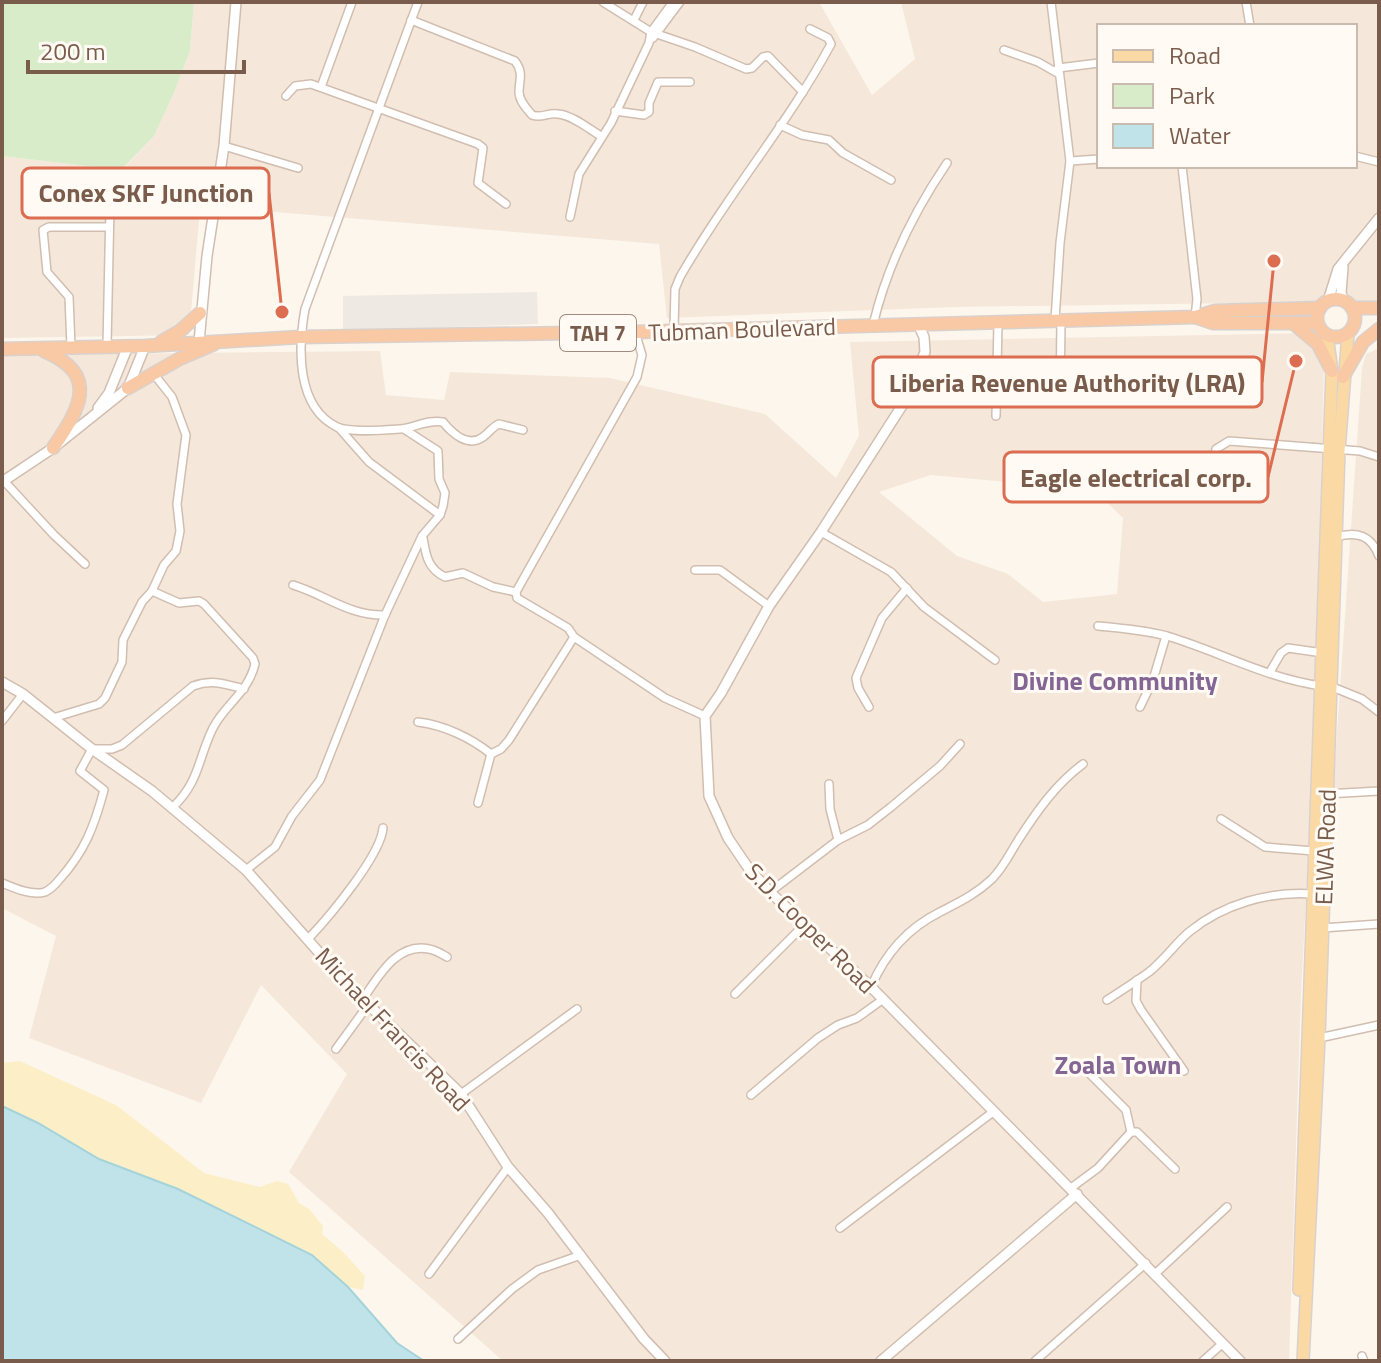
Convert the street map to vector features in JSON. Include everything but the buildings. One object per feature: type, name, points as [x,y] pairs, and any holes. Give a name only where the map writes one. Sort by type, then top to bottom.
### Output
[{"type":"highway","name":"Tubman Boulevard","points":[[2,349],[300,337],[635,332],[1195,317],[1215,311],[1324,304]]},
{"type":"highway","points":[[1379,308],[1324,304],[1317,323],[1327,335],[1338,337],[1351,329],[1379,322]]},
{"type":"highway","points":[[1348,305],[1351,329]]},
{"type":"highway","points":[[150,345],[180,331],[200,313]]},
{"type":"highway","name":"Tubman Boulevard","points":[[1195,317],[1213,323],[1317,323]]},
{"type":"highway","points":[[1293,323],[1318,344],[1338,374],[1363,342],[1379,329]]},
{"type":"highway","points":[[128,388],[221,341]]},
{"type":"highway","points":[[38,349],[57,356],[78,378],[80,397],[77,413],[53,448]]},
{"type":"main road","name":"ELWA Road","points":[[1296,1361],[1322,928],[1326,794],[1323,653],[1333,451],[1338,374],[1351,329]]},
{"type":"main road","name":"ELWA Road","points":[[1327,335],[1338,374]]},
{"type":"main road","name":"ELWA Road","points":[[1303,1361],[1313,1039],[1314,851],[1336,537],[1333,451]]},
{"type":"street","points":[[199,342],[200,313],[224,146],[236,2]]},
{"type":"street","points":[[321,87],[352,2]]},
{"type":"street","points":[[418,2],[376,109],[305,309],[300,337],[311,405],[339,428],[369,462],[440,515]]},
{"type":"street","points":[[603,2],[653,34],[695,47],[746,69],[768,56],[803,92]]},
{"type":"street","points":[[634,20],[643,2]]},
{"type":"street","points":[[570,217],[579,174],[611,123],[653,34],[673,2]]},
{"type":"street","points":[[653,34],[680,2]]},
{"type":"street","points":[[1051,2],[1070,161],[1060,243],[1060,402]]},
{"type":"street","points":[[1246,2],[1250,24]]},
{"type":"street","points":[[411,20],[515,61],[522,73],[521,100],[532,115],[543,118],[562,115],[601,136]]},
{"type":"street","points":[[674,330],[675,289],[680,277],[730,196],[803,92],[831,44],[828,38],[810,29]]},
{"type":"street","points":[[1004,50],[1059,71],[1097,63]]},
{"type":"street","points":[[615,111],[644,115],[649,112],[649,103],[658,82],[690,82]]},
{"type":"street","points":[[286,96],[295,86],[304,83],[321,87],[478,144],[484,154],[478,183],[506,204]]},
{"type":"street","points":[[780,125],[802,135],[829,140],[843,153],[891,180]]},
{"type":"street","points":[[224,146],[298,168]]},
{"type":"street","points":[[1357,156],[1379,162]]},
{"type":"street","points":[[1070,161],[1097,159]]},
{"type":"street","points":[[873,325],[881,290],[896,253],[947,163]]},
{"type":"street","points":[[1182,168],[1197,299],[1195,317]]},
{"type":"street","points":[[107,346],[110,206]]},
{"type":"street","points":[[1324,304],[1338,269],[1379,218]]},
{"type":"street","points":[[71,347],[69,297],[47,272],[43,230],[49,227],[109,227]]},
{"type":"street","points":[[1344,263],[1341,293],[1348,305]]},
{"type":"street","points":[[996,416],[998,322]]},
{"type":"street","points":[[635,332],[642,355],[637,377],[516,592],[517,598],[568,628],[574,637],[665,698],[705,716],[769,606],[821,532],[905,401],[925,352],[924,337],[918,324]]},
{"type":"street","points":[[85,564],[3,481],[53,448],[128,388],[150,345]]},
{"type":"street","points":[[92,417],[109,393],[128,346]]},
{"type":"street","points":[[53,718],[99,704],[105,698],[122,662],[123,640],[164,565],[176,551],[180,531],[177,504],[186,435],[172,397],[153,373]]},
{"type":"street","points":[[339,428],[404,429],[435,421],[443,422],[453,434],[470,440],[482,439],[499,424],[523,430]]},
{"type":"street","points":[[246,870],[275,847],[292,816],[320,780],[385,615],[422,536],[440,515],[445,493],[439,479],[438,451],[404,429]]},
{"type":"street","points":[[1213,473],[1216,449],[1229,441],[1360,451],[1379,457]]},
{"type":"street","points":[[821,532],[891,572],[924,607],[995,660]]},
{"type":"street","points":[[1336,537],[1363,535],[1371,540],[1379,556]]},
{"type":"street","points":[[422,536],[426,557],[434,572],[445,577],[463,573],[493,587],[516,592]]},
{"type":"street","points":[[695,570],[720,570],[769,606]]},
{"type":"street","points":[[293,585],[321,594],[359,614],[385,615]]},
{"type":"street","points":[[869,707],[856,678],[882,618],[907,588]]},
{"type":"street","points":[[152,591],[179,603],[199,601],[204,604],[253,658],[253,671],[244,689],[213,729],[199,769],[184,797],[173,807]]},
{"type":"street","points":[[1098,626],[1166,636],[1270,672],[1326,686],[1362,699],[1379,712]]},
{"type":"street","points":[[1140,707],[1153,680],[1166,636]]},
{"type":"street","points":[[478,803],[491,754],[509,740],[574,637]]},
{"type":"street","points":[[1270,672],[1281,653],[1288,648],[1323,653]]},
{"type":"street","points":[[2,883],[32,892],[45,891],[77,859],[85,847],[104,790],[80,771],[92,749],[112,749],[122,745],[193,686],[205,681],[244,689]]},
{"type":"street","name":"Michael Francis Road","points":[[2,682],[23,694],[92,749],[173,807],[246,870],[365,1003],[461,1094],[508,1167],[665,1361]]},
{"type":"street","points":[[2,721],[23,694]]},
{"type":"street","name":"S.D. Cooper Road","points":[[705,716],[709,796],[728,838],[749,869],[871,987],[1240,1361]]},
{"type":"street","points":[[418,722],[432,724],[461,736],[491,754]]},
{"type":"street","points":[[770,892],[838,840],[868,825],[940,766],[960,744]]},
{"type":"street","points":[[871,987],[882,961],[892,949],[927,919],[965,901],[993,878],[1066,776],[1083,764]]},
{"type":"street","points":[[829,784],[830,809],[838,840]]},
{"type":"street","points":[[1326,794],[1379,791]]},
{"type":"street","points":[[1221,819],[1265,847],[1314,851]]},
{"type":"street","points":[[309,938],[334,909],[380,844],[383,828]]},
{"type":"street","points":[[1107,1000],[1149,972],[1196,927],[1235,905],[1268,896],[1313,894]]},
{"type":"street","points":[[1322,928],[1379,924]]},
{"type":"street","points":[[735,994],[804,925]]},
{"type":"street","points":[[336,1049],[390,960],[414,950],[429,949],[447,957]]},
{"type":"street","points":[[1137,980],[1136,1001],[1184,1071]]},
{"type":"street","points":[[751,1095],[818,1038],[838,1025],[857,1018],[882,1000]]},
{"type":"street","points":[[461,1094],[577,1009]]},
{"type":"street","points":[[1313,1039],[1379,1025]]},
{"type":"street","points":[[1089,1073],[1123,1105],[1129,1116],[1131,1132]]},
{"type":"street","points":[[840,1228],[993,1112]]},
{"type":"street","points":[[881,1361],[1074,1191],[1131,1132],[1137,1132],[1175,1169]]},
{"type":"street","points":[[429,1274],[508,1167]]},
{"type":"street","points":[[1156,1273],[1227,1207]]},
{"type":"street","points":[[458,1339],[512,1289],[538,1270],[581,1255]]},
{"type":"street","points":[[1035,1361],[1146,1263]]},
{"type":"street","points":[[1203,1361],[1223,1343]]},
{"type":"shaded area","points":[[194,2],[819,2],[872,95],[915,59],[901,2],[1379,2],[1379,301],[955,307],[667,318],[659,244],[239,209],[201,198],[189,335],[2,338],[2,156],[122,170],[154,136],[190,51]]},
{"type":"shaded area","points":[[537,292],[538,324],[343,331],[343,296]]},
{"type":"shaded area","points":[[1304,333],[1324,361],[1315,733],[1301,993],[1289,1361],[503,1361],[289,1172],[347,1074],[261,985],[201,1103],[29,1038],[56,936],[2,908],[2,355],[380,351],[386,395],[444,400],[450,372],[610,378],[765,414],[836,478],[859,436],[850,342]],"holes":[[[931,475],[1094,490],[1123,518],[1117,594],[1043,602],[1008,574],[957,556],[879,492]]]},
{"type":"shaded area","points":[[1379,348],[1379,790],[1333,791],[1362,368],[1366,354]]},
{"type":"green space","points":[[2,2],[194,2],[190,51],[173,95],[154,136],[121,170],[2,156]]},
{"type":"sand","points":[[20,1061],[116,1105],[204,1173],[260,1187],[277,1181],[288,1184],[299,1203],[309,1209],[323,1226],[322,1234],[365,1276],[363,1290],[348,1287],[312,1255],[178,1189],[99,1159],[2,1106],[2,1063]]},
{"type":"water","points":[[2,1106],[99,1159],[178,1189],[312,1255],[348,1287],[397,1343],[424,1361],[2,1361]]},
{"type":"place","name":"Liberia Revenue Authority (LRA)","points":[[1274,261]]},
{"type":"place","name":"Conex SKF Junction","points":[[282,312]]},
{"type":"place","name":"Eagle electrical corp.","points":[[1296,361]]},
{"type":"district","name":"Divine Community","points":[[1115,680]]},
{"type":"district","name":"Zoala Town","points":[[1118,1064]]}]
